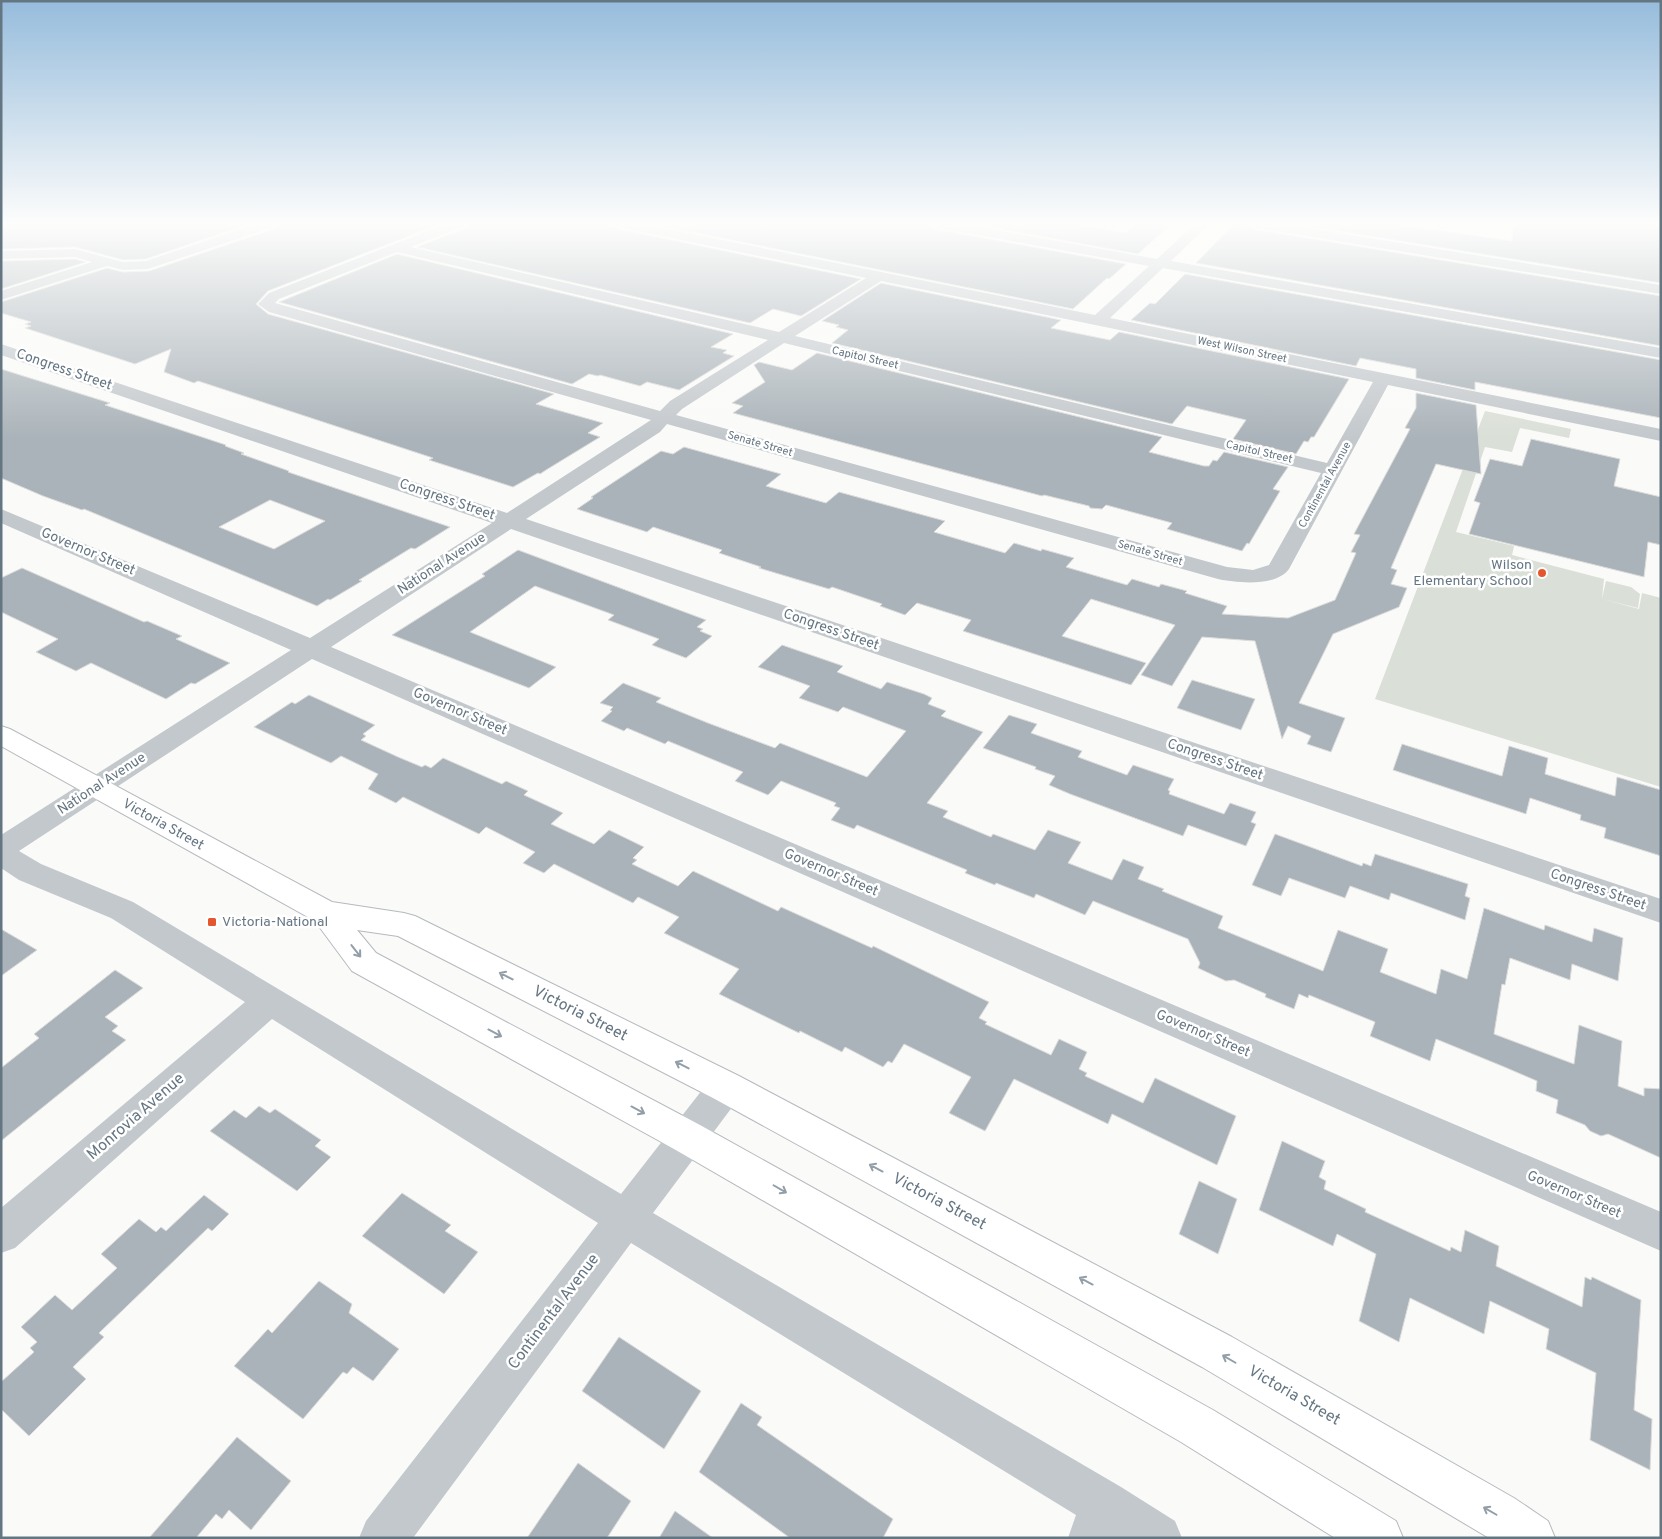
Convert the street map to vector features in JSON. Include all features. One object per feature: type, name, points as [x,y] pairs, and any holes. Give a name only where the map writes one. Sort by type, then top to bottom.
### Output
[{"type":"main road","name":"Victoria Street","points":[[1,735],[326,913],[404,925],[726,1087],[1217,1352],[1497,1515],[1531,1538]]},
{"type":"main road","name":"Victoria Street","points":[[326,913],[364,962],[688,1136],[1197,1426],[1379,1538]]},
{"type":"street","name":"Senate Street","points":[[277,295],[266,304],[274,309],[1226,574],[1255,577]]},
{"type":"street","name":"Capitol Street","points":[[597,295],[1333,470]]},
{"type":"street","name":"National Avenue","points":[[1,849],[653,428],[676,405],[850,295]]},
{"type":"street","name":"West Wilson Street","points":[[971,295],[1661,436]]},
{"type":"street","points":[[1098,321],[1126,295]]},
{"type":"street","points":[[1333,295],[1661,353]]},
{"type":"street","name":"Congress Street","points":[[1,349],[1661,911]]},
{"type":"street","name":"Continental Avenue","points":[[1255,577],[1278,570],[1383,379]]},
{"type":"street","name":"Governor Street","points":[[1,515],[313,648],[1661,1232]]},
{"type":"street","points":[[1,854],[30,872],[122,910],[625,1218],[1098,1521],[1158,1538]]},
{"type":"street","name":"Monrovia Avenue","points":[[1,1234],[270,1001]]},
{"type":"street","name":"Continental Avenue","points":[[383,1538],[726,1087]]},
{"type":"shaded area","name":"Wilson Elementary School","points":[[1485,411],[1571,429],[1569,438],[1520,428],[1512,452],[1485,447],[1456,532],[1514,546],[1512,555],[1604,579],[1602,599],[1639,609],[1642,593],[1661,598],[1661,787],[1375,699]]},
{"type":"shaded area","points":[[1606,581],[1631,587],[1640,594],[1638,608],[1602,599]]},
{"type":"building","points":[[23,295],[264,295],[256,304],[268,314],[554,394],[536,404],[603,423],[588,433],[600,437],[540,474],[538,473],[513,487],[429,460],[433,458],[198,381],[194,383],[164,372],[171,349],[135,364],[25,328],[31,326],[25,324],[31,322],[1,313],[1,302]]},
{"type":"building","points":[[297,295],[568,295],[733,334],[711,347],[727,350],[723,353],[734,356],[679,390],[647,382],[640,386],[600,375],[589,374],[572,384],[279,302]]},
{"type":"building","points":[[627,295],[835,295],[801,316],[773,309],[750,323]]},
{"type":"building","points":[[863,295],[939,295],[1061,320],[1051,328],[1110,340],[1119,332],[1349,379],[1314,437],[1311,437],[1308,442],[1304,441],[1296,454],[1233,439],[1246,420],[1187,406],[1172,424],[832,343],[848,330],[836,327],[839,325],[822,321]]},
{"type":"building","points":[[1003,295],[1089,295],[1073,309]]},
{"type":"building","points":[[1164,295],[1300,295],[1661,360],[1661,418],[1475,382],[1475,390],[1416,378],[1416,369],[1360,358],[1356,366],[1131,320],[1150,303],[1155,304]]},
{"type":"building","points":[[1374,295],[1661,296],[1661,346]]},
{"type":"building","points":[[817,353],[1162,437],[1149,452],[1204,466],[1209,466],[1213,460],[1217,461],[1224,452],[1288,467],[1273,489],[1280,491],[1249,544],[1247,543],[1242,551],[1167,529],[1172,523],[1106,505],[1102,509],[1090,508],[1089,506],[1042,496],[733,413],[743,406],[732,403],[765,382],[754,365],[759,362],[792,370]]},
{"type":"building","points":[[1,369],[110,403],[105,405],[226,445],[244,453],[241,454],[288,472],[450,527],[415,549],[411,548],[359,580],[362,581],[317,606],[84,509],[82,510],[43,496],[1,478]],"holes":[[[270,500],[325,521],[274,549],[219,527]]]},
{"type":"building","points":[[1416,393],[1476,405],[1481,474],[1436,464],[1391,568],[1397,570],[1391,584],[1407,588],[1399,607],[1333,634],[1299,703],[1345,718],[1331,752],[1307,744],[1311,736],[1288,726],[1282,739],[1255,641],[1202,637],[1172,686],[1141,675],[1175,625],[1091,599],[1062,636],[1146,663],[1131,685],[963,631],[971,620],[917,603],[905,615],[880,606],[882,604],[832,587],[829,589],[759,568],[761,567],[719,553],[722,550],[653,527],[647,532],[577,509],[593,498],[591,497],[661,451],[673,454],[684,447],[781,474],[766,486],[826,503],[839,492],[945,521],[934,532],[1005,553],[1014,543],[1074,558],[1066,567],[1127,585],[1132,579],[1159,587],[1161,584],[1187,591],[1185,593],[1227,606],[1222,614],[1288,618],[1335,600],[1356,553],[1351,552],[1360,535],[1354,534],[1410,429],[1405,428],[1416,408]]},
{"type":"building","points":[[1531,439],[1620,459],[1614,486],[1661,497],[1661,545],[1648,542],[1644,577],[1469,534],[1480,503],[1474,501],[1490,459],[1522,466]]},
{"type":"building","points":[[518,550],[706,620],[697,627],[703,629],[700,631],[712,636],[686,658],[652,645],[659,639],[608,620],[614,615],[535,586],[470,632],[556,667],[529,688],[392,635],[485,576],[482,574]]},
{"type":"building","points":[[22,568],[144,622],[147,621],[182,636],[176,639],[230,663],[195,684],[191,683],[166,699],[91,663],[76,671],[36,652],[58,639],[1,612],[1,578]]},
{"type":"building","points":[[782,645],[843,666],[837,672],[881,689],[887,682],[924,694],[932,698],[928,704],[946,711],[941,716],[983,732],[927,803],[948,811],[943,817],[991,837],[993,834],[1035,850],[1048,830],[1081,842],[1068,863],[1112,880],[1123,859],[1144,867],[1138,879],[1223,916],[1218,928],[1323,971],[1338,930],[1388,949],[1380,972],[1436,994],[1441,969],[1467,979],[1484,908],[1544,930],[1545,925],[1592,942],[1594,928],[1623,938],[1618,981],[1572,964],[1570,980],[1510,958],[1505,985],[1502,984],[1494,1034],[1574,1064],[1579,1025],[1622,1041],[1618,1086],[1644,1096],[1644,1088],[1661,1089],[1661,1158],[1608,1134],[1601,1136],[1590,1131],[1585,1125],[1556,1113],[1558,1100],[1536,1091],[1537,1081],[1502,1066],[1436,1039],[1430,1061],[1370,1036],[1375,1022],[1309,995],[1308,998],[1299,994],[1294,1009],[1265,997],[1266,994],[1234,980],[1226,981],[1198,968],[1200,963],[1188,939],[1093,901],[1085,915],[1036,894],[1034,898],[996,883],[995,885],[965,873],[967,870],[857,825],[854,829],[831,820],[840,808],[834,806],[836,803],[781,781],[768,795],[735,781],[743,772],[668,741],[665,744],[627,728],[624,731],[601,721],[612,711],[610,710],[613,707],[600,703],[623,683],[661,698],[656,702],[708,723],[775,748],[780,743],[867,777],[906,731],[843,707],[838,712],[799,698],[810,686],[758,667]]},
{"type":"building","points":[[1192,680],[1255,699],[1241,730],[1177,708]]},
{"type":"building","points":[[309,695],[375,725],[363,734],[366,736],[361,740],[398,757],[422,767],[425,765],[431,768],[443,758],[502,784],[506,781],[528,791],[524,795],[563,813],[551,824],[594,844],[609,830],[644,847],[633,858],[637,860],[632,864],[678,886],[693,871],[778,911],[781,907],[872,948],[873,946],[989,1002],[979,1018],[987,1022],[985,1024],[1051,1055],[1059,1039],[1087,1052],[1079,1069],[1087,1073],[1085,1076],[1143,1103],[1155,1078],[1236,1116],[1217,1165],[1112,1114],[1108,1124],[1014,1079],[985,1131],[949,1113],[971,1077],[904,1044],[892,1063],[888,1061],[883,1067],[845,1047],[842,1052],[800,1031],[799,1033],[719,994],[739,969],[664,933],[679,917],[638,897],[633,903],[554,864],[544,873],[523,863],[535,852],[486,827],[479,834],[403,797],[396,803],[368,789],[378,774],[341,756],[331,763],[254,727],[292,702],[295,704]]},
{"type":"building","points":[[1009,715],[1037,724],[1031,733],[1082,751],[1078,757],[1127,775],[1133,765],[1174,779],[1168,790],[1170,791],[1169,794],[1224,814],[1230,803],[1256,812],[1251,822],[1256,824],[1246,846],[1188,825],[1183,836],[1070,794],[1049,785],[1055,776],[1035,769],[1036,767],[983,748]]},
{"type":"building","points":[[1402,744],[1502,776],[1509,746],[1548,758],[1545,774],[1615,796],[1617,777],[1661,790],[1661,856],[1604,838],[1606,828],[1580,820],[1581,815],[1530,798],[1526,814],[1393,770]]},
{"type":"building","points":[[1275,834],[1362,866],[1363,863],[1371,866],[1375,854],[1468,884],[1465,896],[1470,898],[1465,920],[1391,893],[1389,900],[1350,886],[1345,898],[1289,878],[1281,896],[1252,885]]},
{"type":"building","points":[[1,929],[37,950],[1,976]]},
{"type":"building","points":[[115,970],[143,988],[105,1017],[118,1026],[112,1031],[126,1040],[1,1141],[1,1068],[39,1038],[34,1034]]},
{"type":"building","points":[[259,1106],[270,1113],[275,1109],[321,1140],[315,1146],[331,1157],[297,1191],[210,1131],[234,1110],[246,1118]]},
{"type":"building","points":[[1282,1141],[1325,1161],[1319,1177],[1326,1181],[1324,1189],[1366,1209],[1365,1212],[1450,1251],[1451,1247],[1461,1252],[1465,1230],[1499,1246],[1496,1266],[1582,1307],[1585,1277],[1591,1280],[1592,1277],[1641,1300],[1634,1410],[1652,1419],[1650,1470],[1590,1440],[1596,1373],[1546,1349],[1549,1329],[1490,1301],[1484,1334],[1410,1298],[1399,1342],[1359,1321],[1376,1254],[1337,1234],[1333,1246],[1259,1210]]},
{"type":"building","points":[[1199,1181],[1237,1199],[1218,1254],[1179,1234]]},
{"type":"building","points":[[402,1193],[451,1225],[445,1231],[478,1252],[444,1294],[362,1236]]},
{"type":"building","points":[[204,1195],[229,1214],[212,1231],[208,1228],[99,1333],[104,1337],[73,1367],[86,1379],[29,1436],[1,1409],[1,1382],[34,1352],[30,1348],[37,1342],[21,1327],[55,1295],[72,1310],[117,1268],[101,1254],[139,1219],[156,1232],[161,1227],[166,1231]]},
{"type":"building","points":[[319,1281],[352,1304],[349,1313],[399,1349],[373,1381],[353,1367],[347,1374],[343,1372],[303,1419],[234,1366],[268,1329],[272,1333]]},
{"type":"building","points":[[619,1337],[701,1391],[664,1449],[582,1391]]},
{"type":"building","points":[[741,1403],[762,1417],[757,1425],[893,1519],[883,1538],[790,1538],[699,1472]]},
{"type":"building","points":[[237,1437],[291,1481],[251,1530],[229,1510],[222,1519],[216,1514],[196,1538],[149,1538]]},
{"type":"building","points":[[578,1463],[631,1501],[607,1538],[527,1538]]},
{"type":"building","points":[[675,1511],[713,1538],[659,1538]]},
{"type":"place","name":"Wilson Elementary School","points":[[1542,573]]},
{"type":"place","name":"Victoria-National","points":[[212,922]]}]
